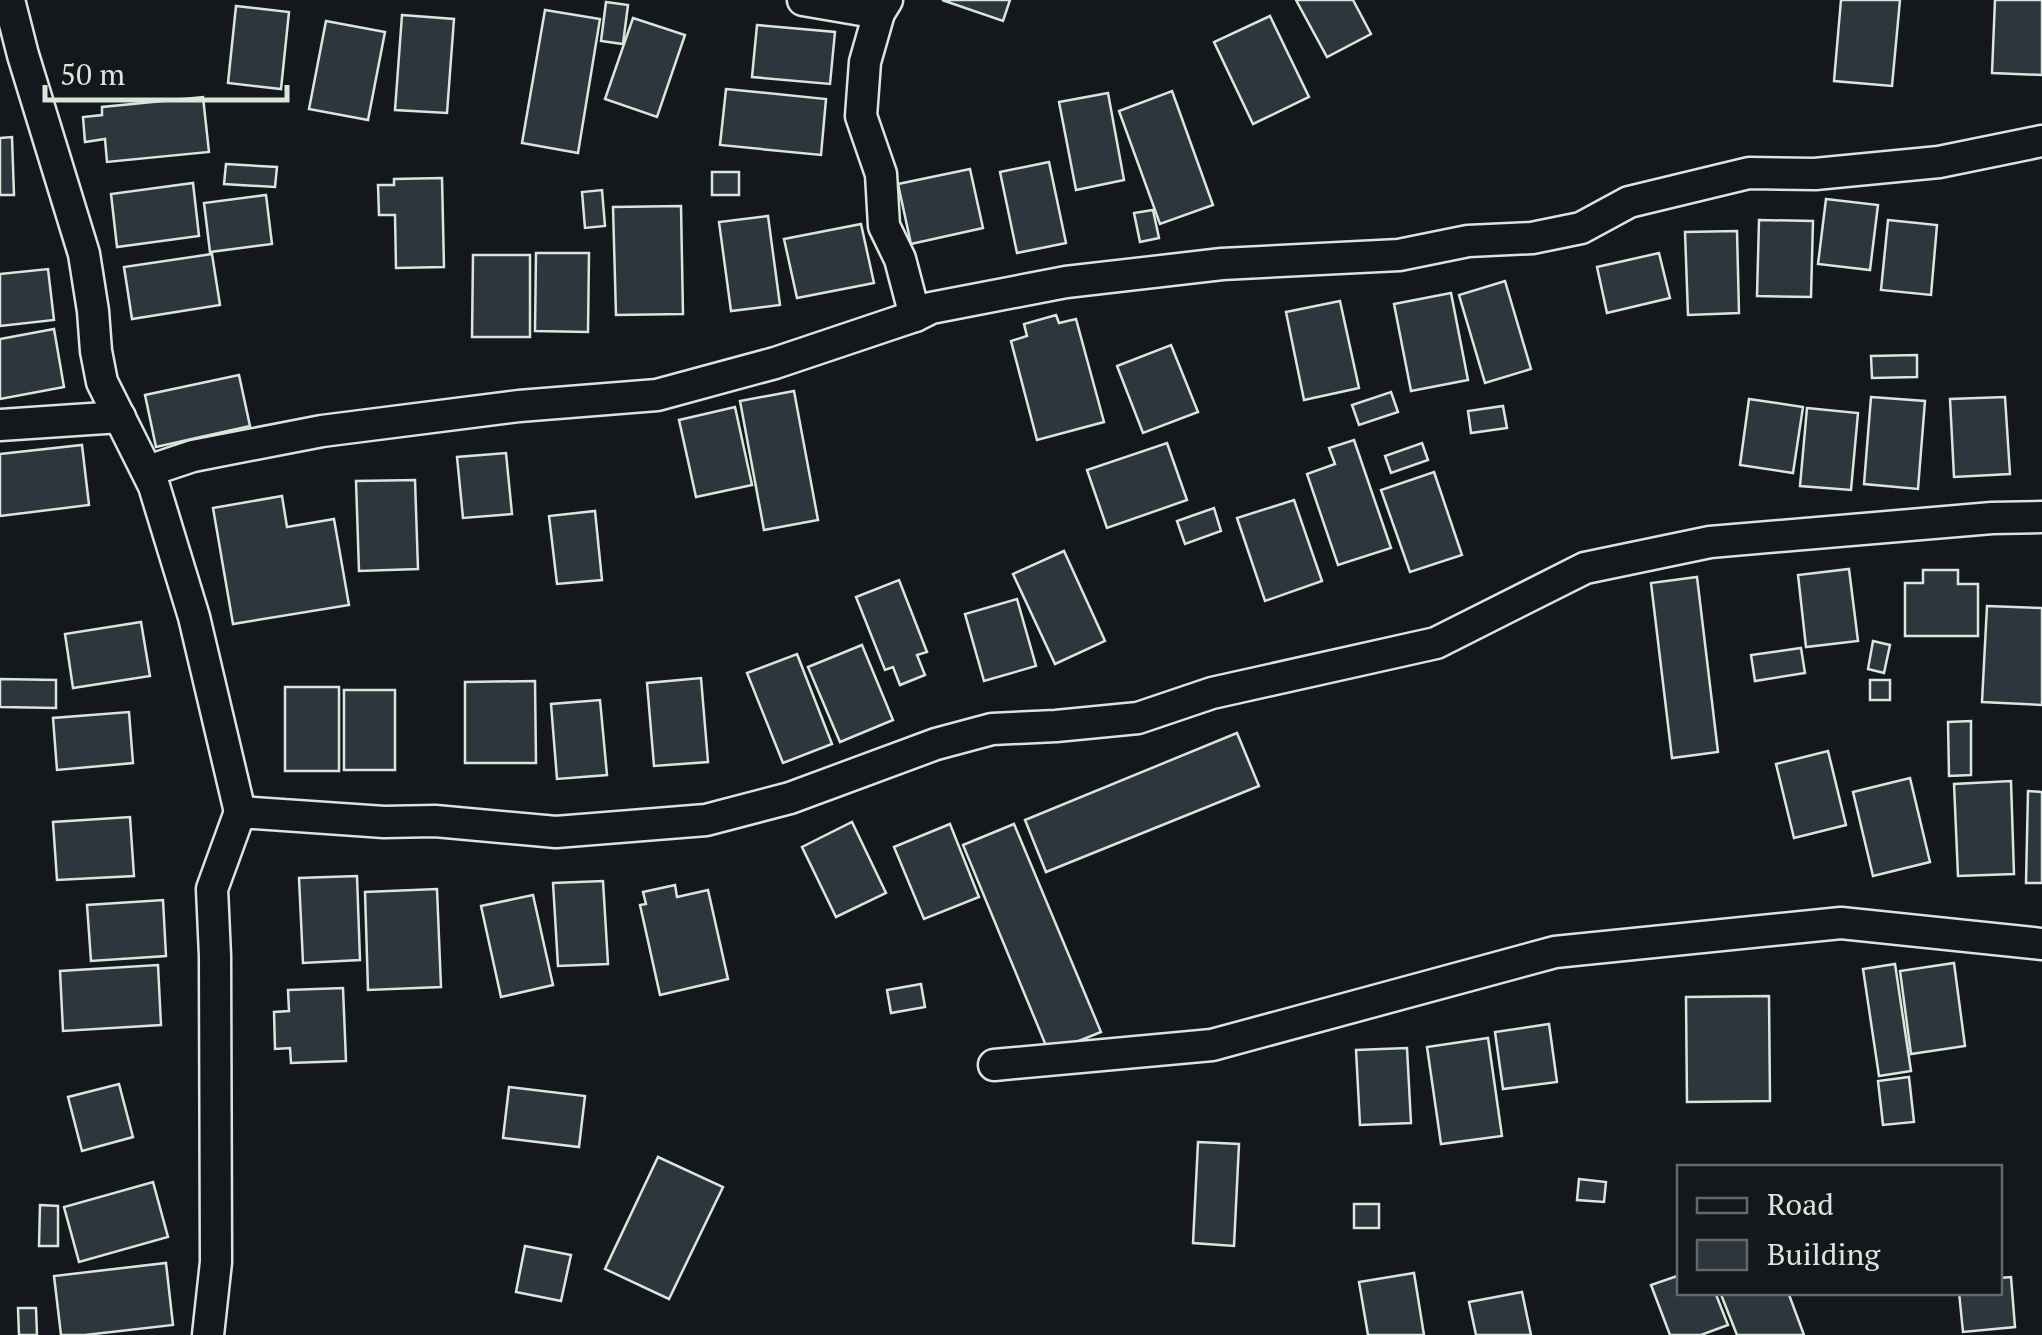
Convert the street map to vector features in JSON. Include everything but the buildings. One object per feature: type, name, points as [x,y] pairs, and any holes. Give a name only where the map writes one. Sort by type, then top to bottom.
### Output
[{"type":"street","points":[[9,0],[84,254],[102,382],[148,471],[194,617],[240,812],[212,889],[216,1262],[208,1335]]},
{"type":"street","points":[[803,0],[883,6],[865,62],[861,116],[880,174],[884,226],[900,258],[915,316]]},
{"type":"street","points":[[148,471],[193,456],[322,431],[519,406],[657,396],[775,362],[931,308],[1066,282],[1222,264],[1399,255],[1468,241],[1532,238],[1581,228],[1629,202],[1749,174],[1815,174],[1922,164],[2042,141]]},
{"type":"street","points":[[0,425],[120,416]]},
{"type":"street","points":[[240,812],[384,822],[435,821],[556,832],[706,820],[790,798],[936,744],[992,729],[1138,718],[1212,693],[1436,643],[1585,568],[1710,542],[2042,517]]},
{"type":"street","points":[[994,1065],[1212,1045],[1555,952],[1841,923],[2042,944]]}]
